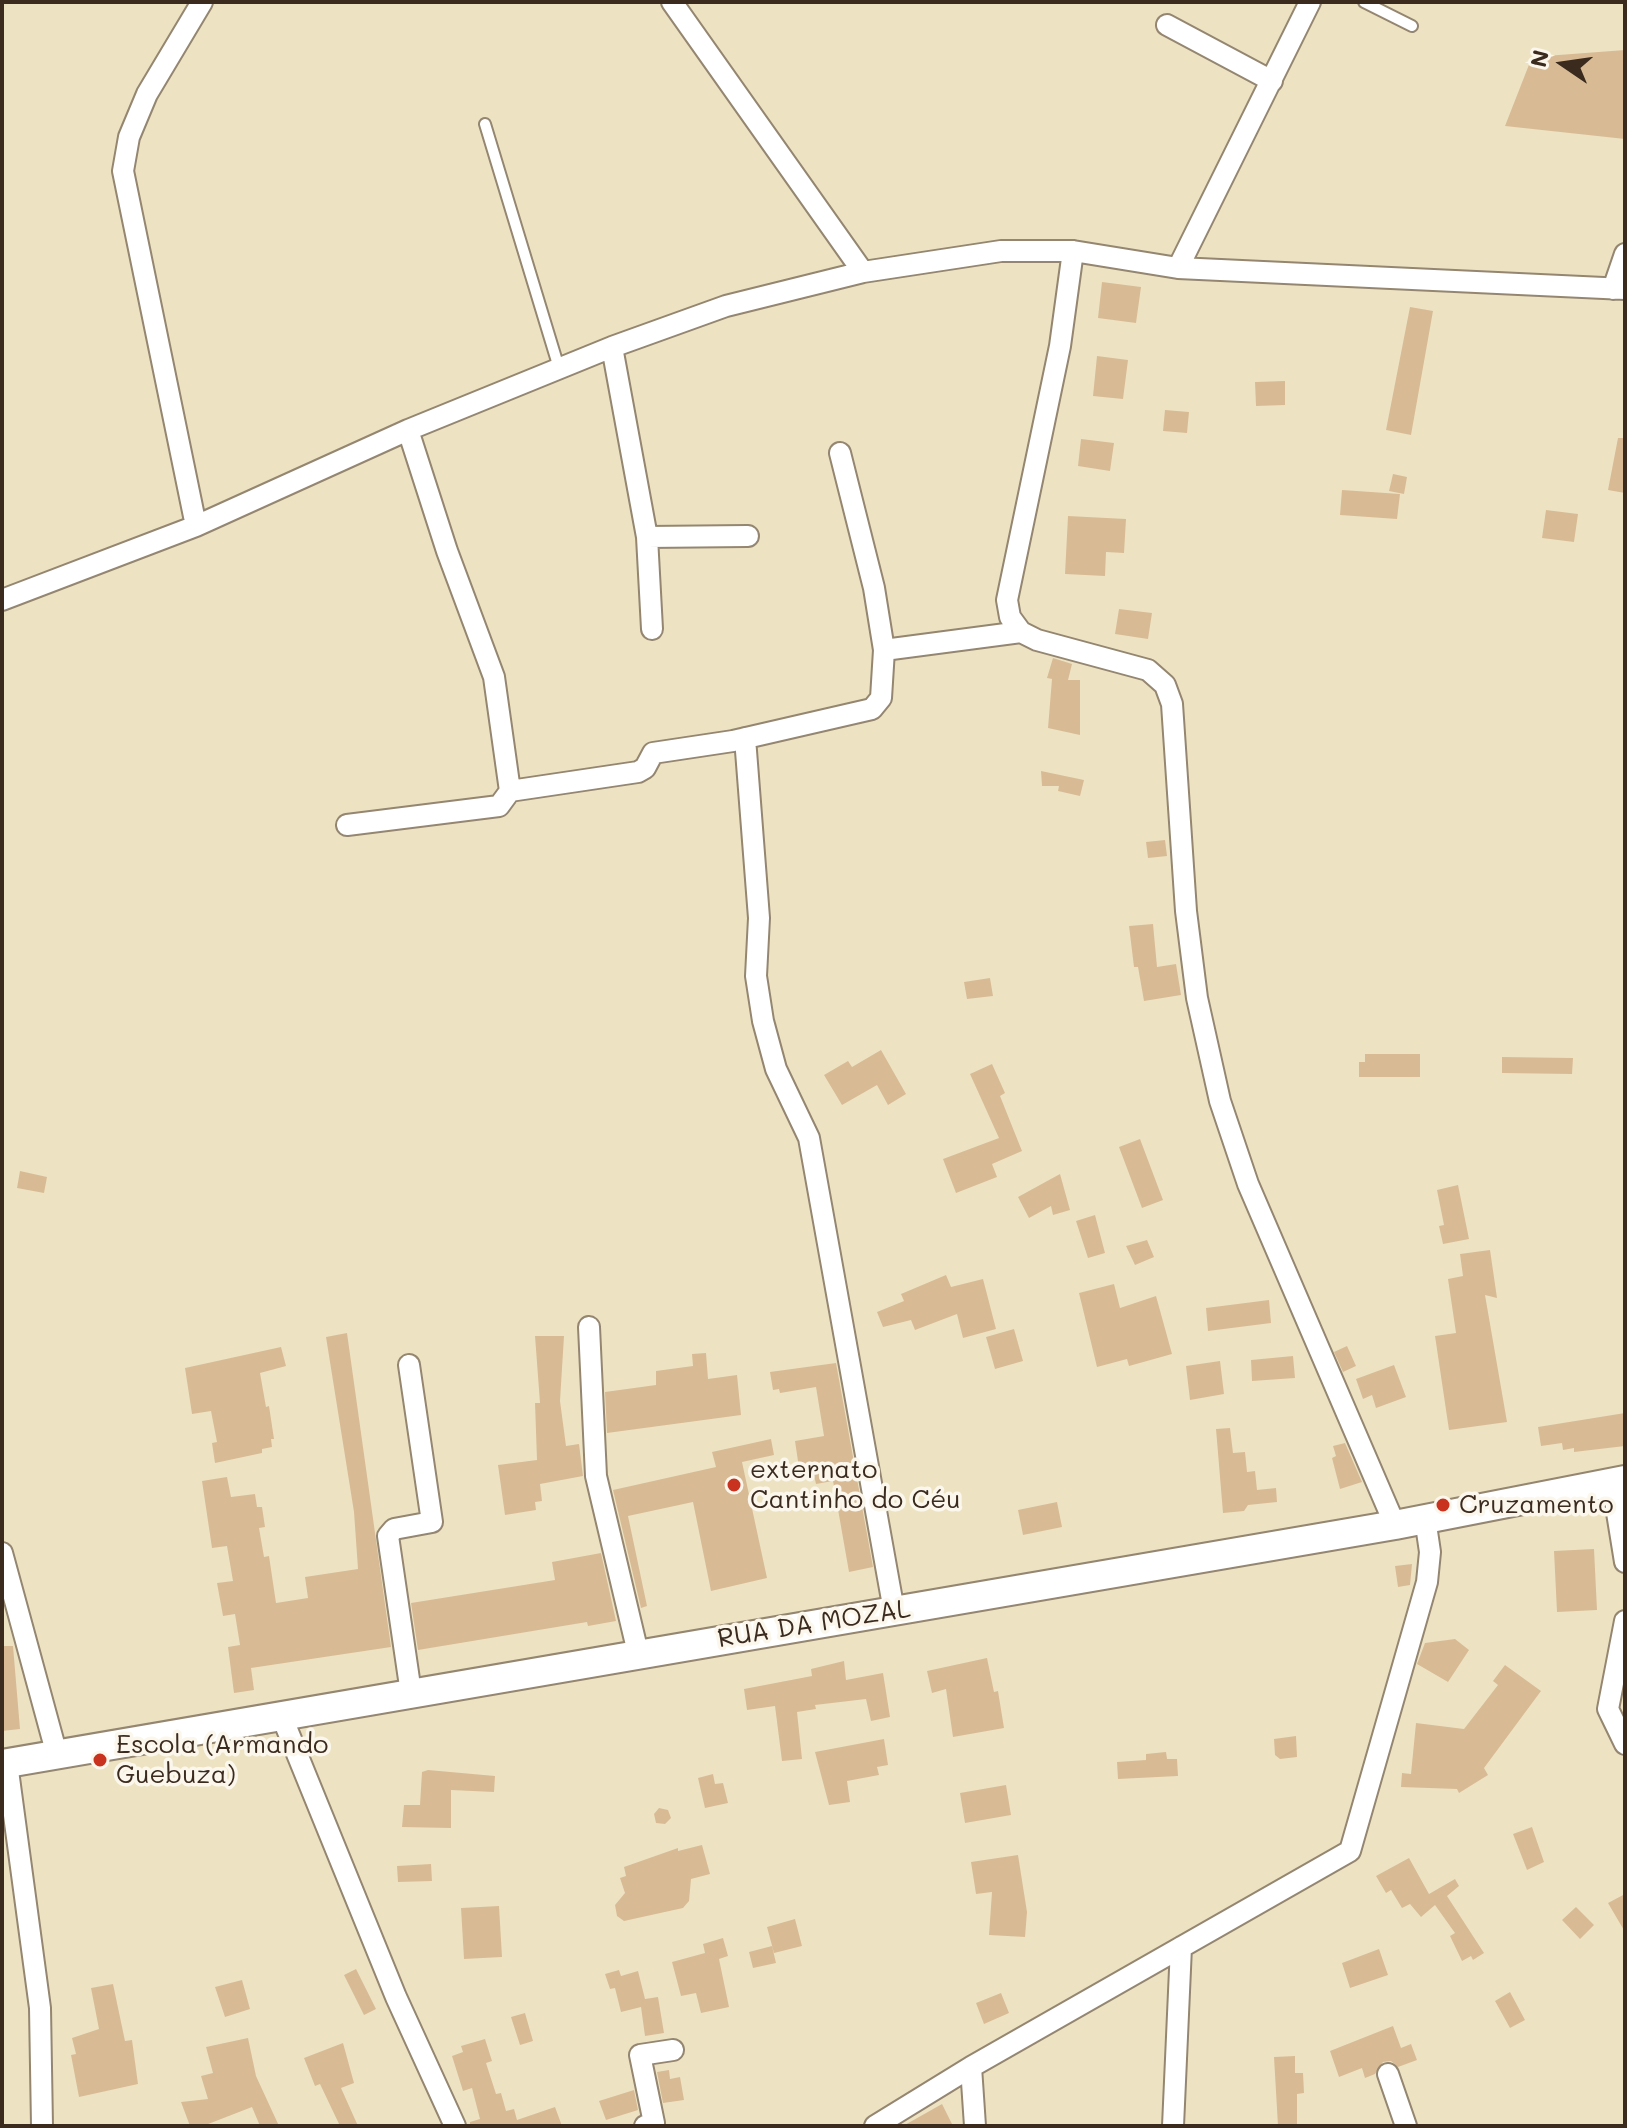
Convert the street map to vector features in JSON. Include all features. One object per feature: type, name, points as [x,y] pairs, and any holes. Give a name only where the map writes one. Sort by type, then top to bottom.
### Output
[{"type":"main road","name":"RUA DA MOZAL","points":[[5,1764],[1395,1525],[1619,1481]]},
{"type":"street","points":[[196,526],[123,171],[129,137],[147,94],[202,2]]},
{"type":"street","points":[[672,2],[863,272]]},
{"type":"street","points":[[1178,268],[1310,2]]},
{"type":"street","points":[[1167,25],[1272,81]]},
{"type":"street","points":[[2,600],[196,526],[408,430],[612,347],[726,306],[863,272],[1001,251],[1073,251],[1178,268],[1619,289],[1625,254]]},
{"type":"street","points":[[1073,251],[1060,346],[1007,600],[1010,617],[1021,632],[1037,640],[1148,670],[1165,685],[1172,704],[1186,911],[1195,983],[1220,1101],[1248,1184],[1395,1525]]},
{"type":"street","points":[[612,347],[647,537],[652,629]]},
{"type":"street","points":[[347,825],[499,806],[510,791],[494,677],[447,551],[408,430]]},
{"type":"street","points":[[510,791],[638,772],[645,768],[653,753],[745,738],[872,709],[881,698],[884,650],[874,588],[840,453]]},
{"type":"street","points":[[647,537],[748,536]]},
{"type":"street","points":[[884,650],[1021,632]]},
{"type":"street","points":[[745,738],[759,918],[756,976],[763,1021],[776,1069],[809,1138],[894,1611]]},
{"type":"street","points":[[589,1327],[596,1476],[638,1653]]},
{"type":"street","points":[[409,1365],[432,1522],[394,1529],[388,1536],[411,1693]]},
{"type":"street","points":[[1619,1481],[1625,1562]]},
{"type":"street","points":[[875,2126],[971,2067],[1350,1851],[1427,1582],[1430,1552],[1425,1518]]},
{"type":"street","points":[[2,1553],[57,1755]]},
{"type":"street","points":[[1625,1621],[1608,1709],[1625,1744]]},
{"type":"street","points":[[282,1717],[396,1997],[455,2126]]},
{"type":"street","points":[[5,1764],[40,2008],[42,2126]]},
{"type":"street","points":[[1173,2126],[1181,1947]]},
{"type":"street","points":[[645,2126],[654,2123],[640,2055],[673,2050]]},
{"type":"street","points":[[971,2067],[975,2126]]},
{"type":"street","points":[[1388,2074],[1406,2126]]},
{"type":"lane","points":[[1364,2],[1412,26]]},
{"type":"lane","points":[[485,124],[559,368]]},
{"type":"building","points":[[1625,50],[1625,139],[1505,126],[1532,57]]},
{"type":"building","points":[[1102,282],[1141,287],[1136,323],[1098,318]]},
{"type":"building","points":[[1410,307],[1433,311],[1411,435],[1386,430]]},
{"type":"building","points":[[1097,356],[1128,360],[1123,399],[1093,396]]},
{"type":"building","points":[[1285,381],[1285,405],[1256,406],[1255,382]]},
{"type":"building","points":[[1165,410],[1189,412],[1187,433],[1163,431]]},
{"type":"building","points":[[1618,438],[1625,438],[1625,493],[1608,490]]},
{"type":"building","points":[[1081,439],[1114,443],[1110,471],[1078,466]]},
{"type":"building","points":[[1393,474],[1407,477],[1404,494],[1389,491]]},
{"type":"building","points":[[1342,490],[1400,494],[1397,519],[1340,515]]},
{"type":"building","points":[[1546,510],[1578,514],[1574,542],[1542,538]]},
{"type":"building","points":[[1068,516],[1126,519],[1124,553],[1106,552],[1105,576],[1065,574]]},
{"type":"building","points":[[1119,609],[1152,613],[1148,639],[1115,634]]},
{"type":"building","points":[[1053,658],[1072,664],[1068,680],[1080,680],[1080,735],[1048,728],[1052,679],[1047,678]]},
{"type":"building","points":[[1041,771],[1084,780],[1080,796],[1058,791],[1059,786],[1042,786]]},
{"type":"building","points":[[1165,840],[1167,856],[1148,858],[1146,842]]},
{"type":"building","points":[[1153,924],[1157,967],[1176,964],[1181,995],[1144,1001],[1138,967],[1134,967],[1129,926]]},
{"type":"building","points":[[990,978],[993,996],[967,999],[964,982]]},
{"type":"building","points":[[881,1050],[906,1094],[888,1105],[877,1085],[842,1105],[824,1075],[848,1061],[852,1067]]},
{"type":"building","points":[[1365,1054],[1420,1054],[1420,1077],[1359,1077],[1359,1062],[1365,1062]]},
{"type":"building","points":[[1502,1057],[1573,1058],[1572,1074],[1502,1073]]},
{"type":"building","points":[[992,1064],[1005,1093],[1000,1096],[1022,1151],[992,1164],[997,1177],[956,1193],[943,1159],[999,1138],[970,1074]]},
{"type":"building","points":[[1140,1139],[1163,1200],[1142,1208],[1119,1147]]},
{"type":"building","points":[[20,1171],[47,1177],[44,1193],[17,1188]]},
{"type":"building","points":[[1060,1174],[1070,1210],[1053,1215],[1051,1206],[1029,1218],[1018,1197]]},
{"type":"building","points":[[1458,1185],[1469,1239],[1443,1244],[1439,1226],[1444,1225],[1437,1190]]},
{"type":"building","points":[[1095,1215],[1105,1253],[1088,1258],[1076,1221]]},
{"type":"building","points":[[1147,1240],[1154,1257],[1135,1265],[1126,1246]]},
{"type":"building","points":[[1490,1250],[1497,1298],[1485,1295],[1507,1422],[1449,1430],[1435,1336],[1456,1333],[1448,1279],[1463,1276],[1460,1254]]},
{"type":"building","points":[[946,1275],[951,1287],[983,1279],[996,1329],[963,1338],[957,1314],[915,1330],[911,1320],[883,1327],[877,1312],[904,1301],[901,1294]]},
{"type":"building","points":[[1114,1284],[1120,1308],[1156,1296],[1172,1354],[1129,1366],[1127,1359],[1097,1367],[1079,1293]]},
{"type":"building","points":[[1269,1300],[1271,1323],[1208,1331],[1206,1308]]},
{"type":"building","points":[[1014,1329],[1023,1361],[995,1369],[986,1337]]},
{"type":"building","points":[[347,1333],[391,1647],[251,1668],[254,1690],[234,1693],[228,1647],[240,1645],[235,1614],[223,1616],[217,1583],[233,1581],[227,1546],[212,1548],[202,1481],[227,1477],[231,1497],[255,1494],[257,1507],[262,1507],[265,1527],[259,1528],[264,1557],[269,1556],[276,1603],[308,1598],[305,1577],[358,1569],[354,1512],[326,1337]]},
{"type":"building","points":[[535,1336],[564,1336],[560,1401],[566,1446],[579,1444],[583,1476],[540,1484],[542,1501],[535,1502],[536,1510],[505,1515],[498,1465],[537,1460],[535,1403],[540,1403]]},
{"type":"building","points":[[1347,1346],[1356,1366],[1343,1372],[1334,1352]]},
{"type":"building","points":[[281,1347],[286,1366],[260,1373],[266,1407],[269,1406],[274,1439],[271,1439],[272,1447],[262,1449],[262,1453],[215,1463],[212,1443],[217,1442],[211,1411],[192,1414],[185,1368]]},
{"type":"building","points":[[706,1353],[708,1379],[737,1375],[741,1415],[607,1433],[605,1392],[656,1385],[656,1371],[693,1366],[692,1354]]},
{"type":"building","points":[[1293,1356],[1295,1378],[1252,1381],[1251,1360]]},
{"type":"building","points":[[1220,1361],[1224,1394],[1190,1400],[1186,1366]]},
{"type":"building","points":[[836,1363],[873,1567],[849,1572],[833,1481],[816,1484],[812,1466],[799,1468],[795,1441],[824,1436],[816,1387],[780,1393],[779,1389],[773,1390],[770,1372]]},
{"type":"building","points":[[1394,1365],[1406,1397],[1376,1408],[1372,1395],[1363,1399],[1356,1379]]},
{"type":"building","points":[[1625,1413],[1625,1446],[1574,1452],[1574,1448],[1563,1450],[1562,1443],[1541,1446],[1538,1427]]},
{"type":"building","points":[[1230,1428],[1233,1453],[1245,1452],[1247,1472],[1255,1471],[1257,1490],[1276,1488],[1277,1502],[1248,1505],[1244,1511],[1223,1513],[1216,1429]]},
{"type":"building","points":[[771,1439],[774,1455],[742,1462],[767,1578],[711,1591],[693,1502],[628,1516],[647,1606],[641,1608],[613,1490],[716,1467],[712,1452]]},
{"type":"building","points":[[1345,1443],[1362,1482],[1340,1489],[1332,1458],[1336,1456],[1333,1446]]},
{"type":"building","points":[[1057,1502],[1062,1527],[1023,1535],[1018,1510]]},
{"type":"building","points":[[1594,1549],[1597,1610],[1557,1612],[1554,1551]]},
{"type":"building","points":[[601,1553],[616,1621],[588,1626],[587,1622],[418,1650],[411,1603],[555,1580],[552,1562]]},
{"type":"building","points":[[1412,1564],[1410,1585],[1398,1587],[1395,1566]]},
{"type":"building","points":[[1455,1639],[1469,1650],[1448,1682],[1417,1664],[1425,1643]]},
{"type":"building","points":[[2,1646],[13,1646],[20,1729],[2,1731]]},
{"type":"building","points":[[987,1658],[994,1692],[998,1691],[1004,1728],[953,1737],[946,1689],[932,1693],[927,1671]]},
{"type":"building","points":[[844,1661],[846,1680],[883,1673],[890,1717],[871,1721],[866,1699],[815,1705],[816,1709],[797,1712],[802,1759],[782,1761],[775,1706],[747,1710],[744,1689],[812,1676],[811,1669]]},
{"type":"building","points":[[1505,1665],[1541,1691],[1484,1768],[1488,1775],[1459,1793],[1457,1789],[1401,1787],[1402,1773],[1411,1774],[1416,1723],[1464,1729],[1498,1685],[1493,1681]]},
{"type":"building","points":[[1296,1736],[1297,1757],[1280,1759],[1275,1755],[1274,1739]]},
{"type":"building","points":[[884,1739],[888,1765],[877,1767],[879,1775],[847,1781],[850,1802],[829,1805],[815,1752]]},
{"type":"building","points":[[1166,1752],[1167,1759],[1177,1759],[1178,1776],[1118,1779],[1117,1762],[1146,1760],[1146,1754]]},
{"type":"building","points":[[422,1772],[495,1776],[494,1792],[451,1790],[451,1828],[402,1827],[404,1805],[420,1805]]},
{"type":"building","points":[[713,1774],[715,1784],[723,1783],[728,1803],[705,1808],[698,1778]]},
{"type":"building","points":[[1006,1785],[1011,1815],[965,1823],[960,1793]]},
{"type":"building","points":[[659,1808],[668,1810],[671,1818],[665,1824],[656,1823],[654,1814]]},
{"type":"building","points":[[1532,1827],[1544,1862],[1527,1870],[1513,1834]]},
{"type":"building","points":[[702,1845],[710,1874],[691,1879],[689,1901],[683,1908],[624,1921],[617,1916],[615,1905],[625,1893],[620,1878],[626,1876],[624,1867],[678,1848],[678,1851]]},
{"type":"building","points":[[1018,1855],[1027,1912],[1025,1937],[989,1935],[992,1892],[976,1894],[971,1862]]},
{"type":"building","points":[[1409,1858],[1429,1894],[1455,1879],[1459,1886],[1447,1896],[1484,1953],[1473,1960],[1471,1956],[1462,1961],[1450,1936],[1455,1933],[1435,1905],[1421,1917],[1410,1904],[1402,1908],[1391,1890],[1386,1893],[1376,1876]]},
{"type":"building","points":[[431,1864],[432,1881],[398,1882],[397,1866]]},
{"type":"building","points":[[1625,1894],[1625,1932],[1608,1903]]},
{"type":"building","points":[[499,1906],[502,1957],[464,1959],[461,1908]]},
{"type":"building","points":[[1576,1907],[1594,1925],[1580,1939],[1562,1920]]},
{"type":"building","points":[[795,1919],[802,1946],[774,1953],[767,1927]]},
{"type":"building","points":[[723,1938],[728,1956],[719,1959],[729,2007],[701,2013],[696,1993],[681,1996],[672,1962],[705,1953],[703,1944]]},
{"type":"building","points":[[772,1946],[776,1963],[753,1968],[749,1952]]},
{"type":"building","points":[[1379,1949],[1388,1975],[1350,1988],[1342,1963]]},
{"type":"building","points":[[356,1969],[376,2009],[364,2015],[344,1975]]},
{"type":"building","points":[[619,1970],[621,1976],[638,1971],[645,1999],[658,1997],[664,2033],[645,2036],[641,2007],[621,2012],[615,1988],[610,1989],[605,1974]]},
{"type":"building","points":[[242,1980],[250,2009],[225,2017],[215,1987]]},
{"type":"building","points":[[113,1984],[125,2041],[132,2040],[138,2084],[79,2097],[71,2055],[76,2054],[72,2038],[99,2029],[91,1988]]},
{"type":"building","points":[[1510,1992],[1525,2020],[1510,2028],[1495,2001]]},
{"type":"building","points":[[1001,1993],[1009,2013],[984,2024],[976,2003]]},
{"type":"building","points":[[525,2013],[533,2041],[520,2045],[511,2017]]},
{"type":"building","points":[[1393,2026],[1401,2048],[1411,2044],[1417,2060],[1398,2067],[1391,2061],[1383,2062],[1375,2074],[1365,2078],[1362,2068],[1339,2077],[1330,2051]]},
{"type":"building","points":[[248,2038],[256,2076],[279,2126],[260,2126],[252,2107],[203,2126],[190,2126],[181,2102],[208,2099],[201,2076],[213,2073],[206,2047]]},
{"type":"building","points":[[485,2039],[492,2061],[486,2063],[496,2094],[501,2093],[506,2111],[514,2109],[517,2120],[555,2107],[562,2126],[470,2126],[470,2122],[480,2119],[472,2088],[463,2091],[452,2056],[463,2052],[461,2046]]},
{"type":"building","points":[[343,2043],[354,2083],[341,2088],[358,2126],[340,2126],[320,2084],[315,2086],[304,2058]]},
{"type":"building","points":[[1295,2056],[1295,2073],[1303,2073],[1304,2093],[1297,2094],[1297,2126],[1278,2126],[1274,2057]]},
{"type":"building","points":[[669,2070],[670,2079],[680,2077],[684,2100],[663,2103],[657,2072]]},
{"type":"building","points":[[634,2090],[638,2110],[606,2120],[599,2101]]},
{"type":"building","points":[[942,2104],[953,2126],[903,2126]]},
{"type":"place","name":"externato Cantinho do Céu","points":[[734,1485]]},
{"type":"place","name":"Cruzamento","points":[[1443,1505]]},
{"type":"place","name":"Escola (Armando Guebuza)","points":[[100,1760]]}]
